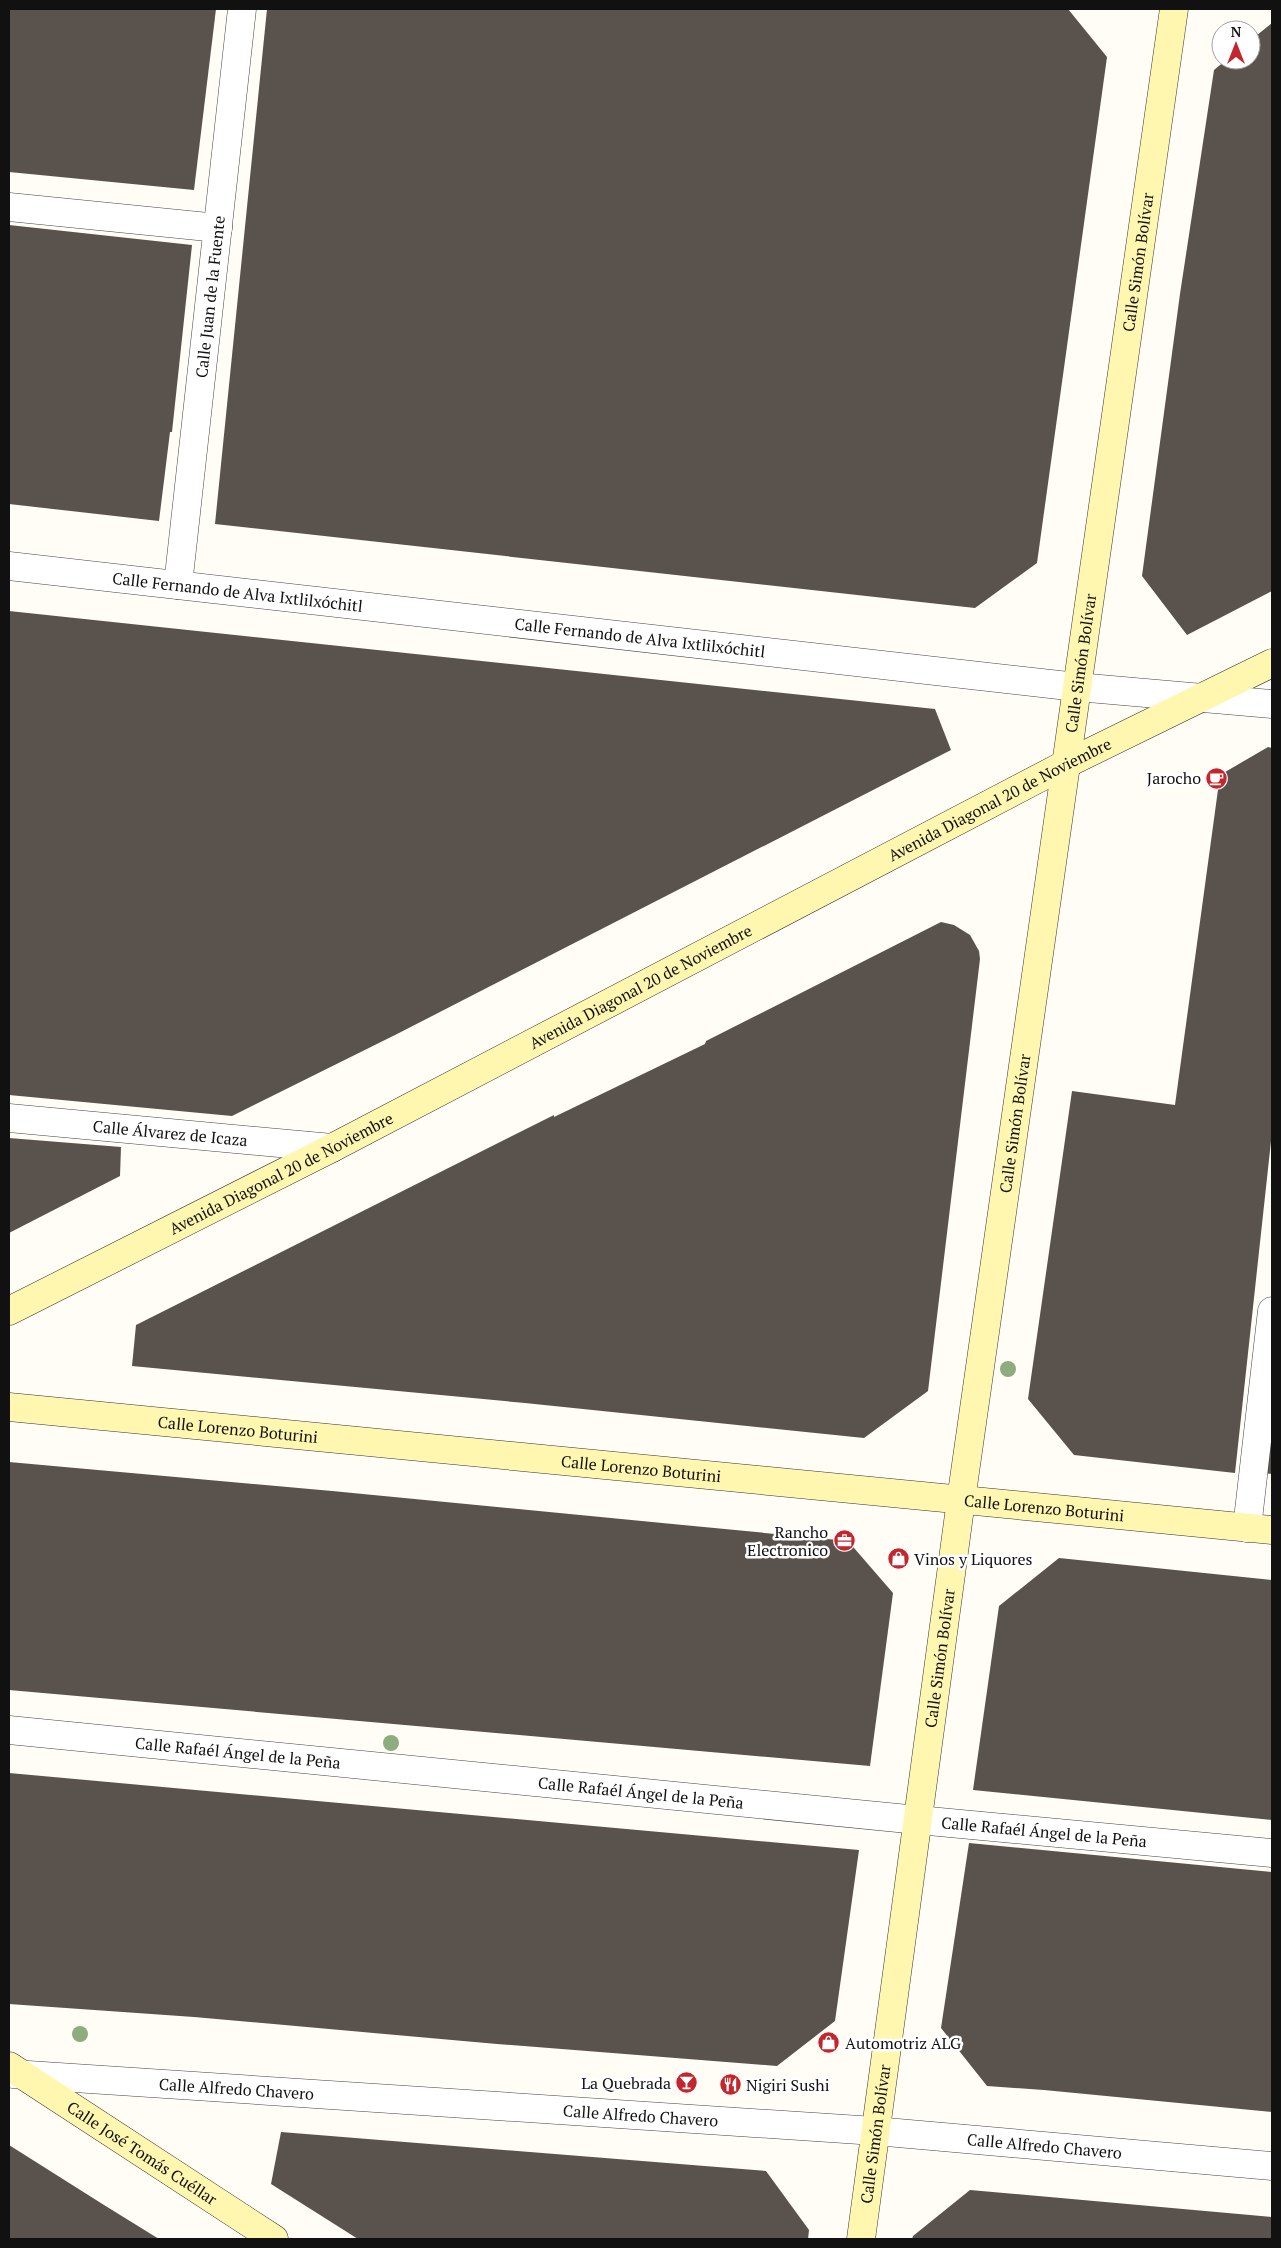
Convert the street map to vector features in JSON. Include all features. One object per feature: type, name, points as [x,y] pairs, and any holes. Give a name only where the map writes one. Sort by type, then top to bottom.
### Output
[{"type":"main road","name":"Calle Simón Bolívar","points":[[861,2239],[961,1500],[1174,9]]},
{"type":"main road","name":"Avenida Diagonal 20 de Noviembre","points":[[9,1311],[332,1148],[1066,764],[1272,663]]},
{"type":"main road","name":"Calle Lorenzo Boturini","points":[[9,1406],[1260,1529]]},
{"type":"main road","name":"Calle José Tomás Cuéllar","points":[[13,2072],[274,2239]]},
{"type":"street","name":"Calle Juan de la Fuente","points":[[178,585],[242,9]]},
{"type":"street","points":[[9,207],[218,228]]},
{"type":"street","name":"Calle Fernando de Alva Ixtlilxóchitl","points":[[9,566],[1077,687],[1272,704]]},
{"type":"street","name":"Calle Álvarez de Icaza","points":[[9,1118],[332,1148]]},
{"type":"street","points":[[1260,1529],[1272,1312]]},
{"type":"street","name":"Calle Rafaél Ángel de la Peña","points":[[9,1730],[1272,1853]]},
{"type":"street","name":"Calle Alfredo Chavero","points":[[13,2072],[875,2131],[1272,2166]]},
{"type":"building","points":[[9,9],[216,9],[194,190],[9,172]]},
{"type":"building","points":[[267,9],[1068,9],[1107,57],[1037,563],[975,608],[215,524]]},
{"type":"building","points":[[1272,23],[1272,591],[1187,635],[1142,576],[1180,294],[1214,70],[1261,70],[1261,32]]},
{"type":"building","points":[[9,225],[192,245],[172,432],[170,432],[159,521],[9,504]]},
{"type":"building","points":[[9,611],[935,709],[951,750],[397,1034],[232,1116],[9,1095]]},
{"type":"building","points":[[1268,747],[1272,748],[1272,1132],[1235,1473],[1074,1455],[1028,1399],[1072,1091],[1175,1105],[1220,775]]},
{"type":"building","points":[[941,922],[954,925],[970,935],[979,951],[980,959],[928,1391],[864,1438],[525,1403],[132,1366],[136,1325],[554,1115],[554,1117],[705,1044],[706,1041]]},
{"type":"building","points":[[9,1138],[121,1147],[120,1176],[9,1233]]},
{"type":"building","points":[[1272,1390],[1272,1474],[1263,1473]]},
{"type":"building","points":[[9,1462],[848,1541],[893,1593],[870,1766],[9,1690]]},
{"type":"building","points":[[1059,1558],[1272,1580],[1272,1820],[973,1790],[999,1606]]},
{"type":"building","points":[[9,1773],[859,1850],[835,2021],[777,2066],[497,2044],[194,2017],[9,2004]]},
{"type":"building","points":[[969,1843],[1272,1872],[1272,2112],[987,2086],[941,2028]]},
{"type":"building","points":[[281,2132],[766,2171],[809,2230],[808,2239],[358,2239],[271,2184]]},
{"type":"building","points":[[9,2145],[104,2205],[159,2239],[9,2239]]},
{"type":"building","points":[[970,2190],[1272,2217],[1272,2239],[912,2239],[913,2236]]},
{"type":"place","name":"Jarocho","points":[[1217,778]]},
{"type":"place","name":"Rancho Electronico","points":[[844,1541]]},
{"type":"place","name":"Vinos y Liquores","points":[[898,1559]]},
{"type":"place","name":"Automotriz ALG","points":[[829,2043]]},
{"type":"place","name":"La Quebrada","points":[[687,2083]]},
{"type":"place","name":"Nigiri Sushi","points":[[730,2085]]}]
